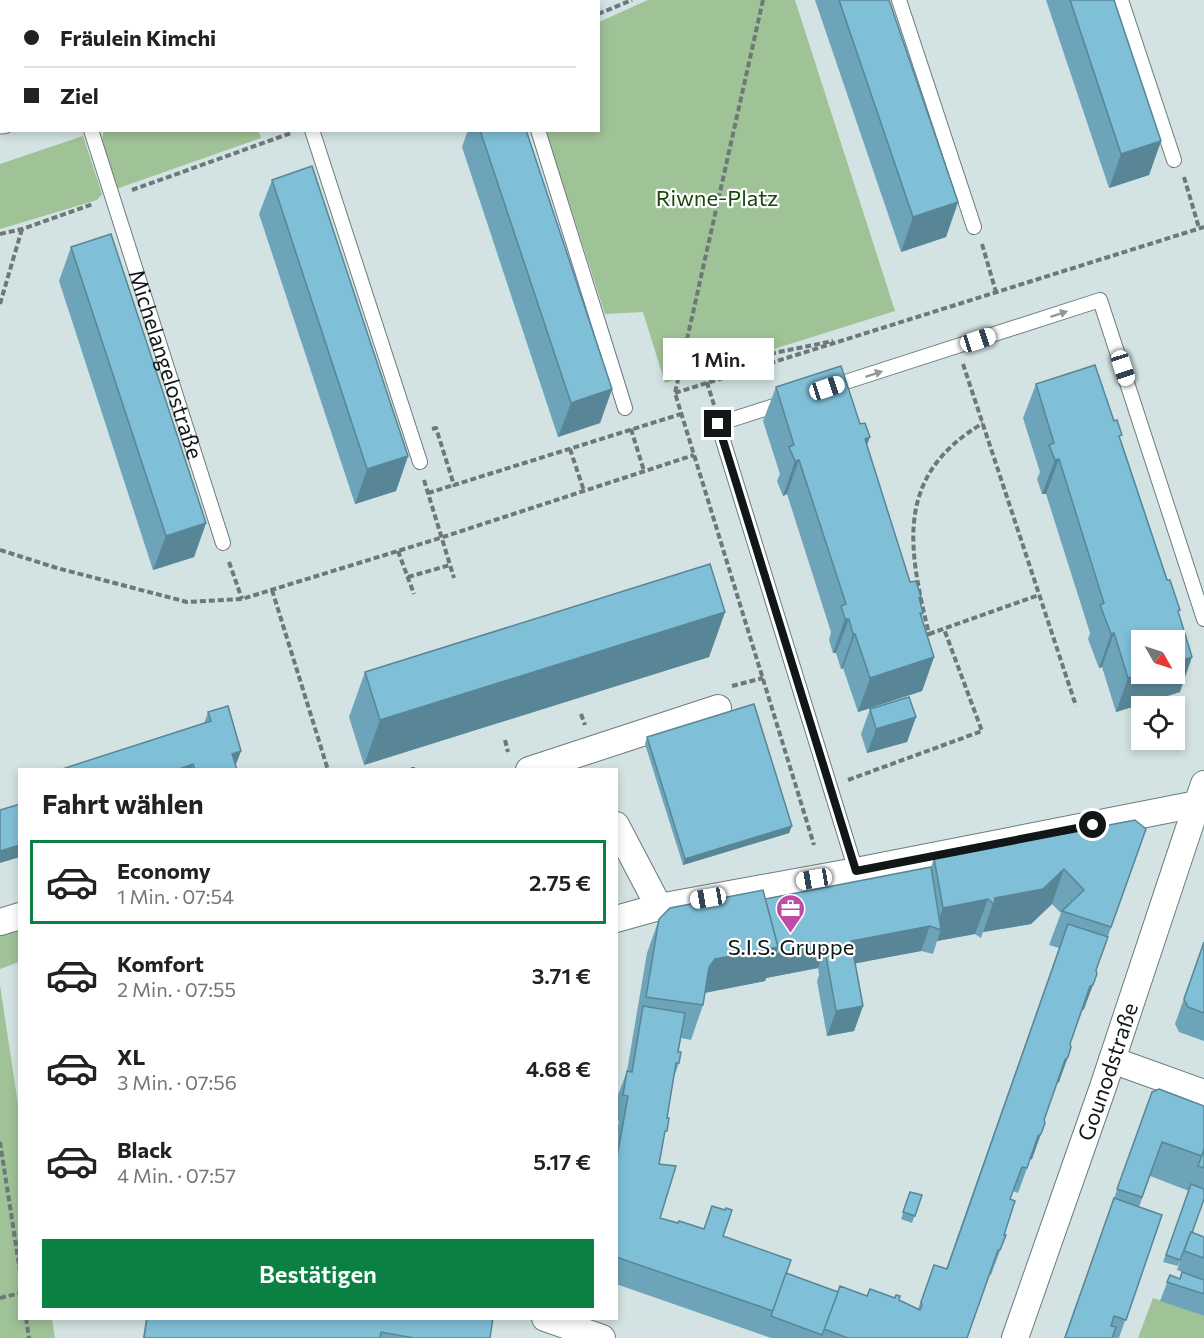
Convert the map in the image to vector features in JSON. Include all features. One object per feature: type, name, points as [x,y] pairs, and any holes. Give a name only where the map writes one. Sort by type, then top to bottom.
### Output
[{"type":"street","points":[[541,768],[595,759],[721,698]]},
{"type":"street","points":[[618,918],[659,907],[856,871],[1200,794]]},
{"type":"street","name":"Gounodstraße","points":[[1015,1338],[1112,1060],[1200,794]]},
{"type":"street","points":[[618,829],[659,907]]},
{"type":"street","points":[[0,922],[18,917]]},
{"type":"street","points":[[1112,1060],[1204,1093]]},
{"type":"street","points":[[536,1338],[539,1320]]},
{"type":"street","points":[[551,1320],[602,1338]]},
{"type":"lane","points":[[899,0],[974,227]]},
{"type":"lane","points":[[1122,0],[1174,160]]},
{"type":"lane","name":"Michelangelostraße","points":[[92,132],[223,543]]},
{"type":"lane","points":[[313,132],[420,462]]},
{"type":"lane","points":[[539,132],[625,408]]},
{"type":"lane","points":[[820,391],[1100,300],[1204,619]]},
{"type":"lane","points":[[798,398],[718,424],[856,871]]},
{"type":"path","points":[[600,13],[632,0]]},
{"type":"path","points":[[763,0],[675,393],[814,845]]},
{"type":"path","points":[[0,234],[22,229],[292,132]]},
{"type":"path","points":[[675,393],[1202,227],[1180,166],[1174,160]]},
{"type":"path","points":[[974,227],[978,230],[996,292]]},
{"type":"path","points":[[0,304],[22,229]]},
{"type":"path","points":[[708,383],[705,376],[774,353],[851,338]]},
{"type":"path","points":[[957,346],[1076,706]]},
{"type":"path","points":[[625,408],[644,471]]},
{"type":"path","points":[[428,493],[681,414]]},
{"type":"path","points":[[929,634],[913,552],[915,506],[930,471],[943,452],[960,436],[982,423]]},
{"type":"path","points":[[411,437],[436,428],[454,485]]},
{"type":"path","points":[[570,449],[584,491]]},
{"type":"path","points":[[0,550],[57,568],[187,602],[242,598],[440,538],[694,455]]},
{"type":"path","points":[[420,462],[440,538],[454,578]]},
{"type":"path","points":[[223,543],[242,598]]},
{"type":"path","points":[[398,551],[414,594]]},
{"type":"path","points":[[408,577],[450,565]]},
{"type":"path","points":[[272,590],[327,768]]},
{"type":"path","points":[[918,637],[1039,595]]},
{"type":"path","points":[[830,786],[982,731],[944,629]]},
{"type":"path","points":[[721,698],[764,678]]},
{"type":"path","points":[[505,740],[508,752]]},
{"type":"path","points":[[0,1142],[18,1258]]},
{"type":"path","points":[[0,1298],[18,1294]]},
{"type":"path","points":[[26,1320],[29,1338]]},
{"type":"green space","name":"Riwne-Platz","points":[[648,0],[795,0],[895,311],[665,383],[643,312],[605,314],[546,132],[600,132],[600,22]]},
{"type":"green space","points":[[104,132],[259,132],[261,138],[116,189],[101,145]]},
{"type":"green space","points":[[83,136],[102,194],[97,200],[0,229],[0,164]]},
{"type":"green space","points":[[18,925],[18,962],[0,969],[0,931]]},
{"type":"green space","points":[[0,985],[18,1104],[18,1320],[52,1320],[55,1338],[0,1338]]},
{"type":"green space","points":[[1153,1298],[1204,1316],[1204,1338],[1138,1338]]},
{"type":"building","points":[[839,0],[889,0],[958,202],[913,217]]},
{"type":"building","points":[[1070,0],[1114,0],[1161,141],[1121,154]]},
{"type":"building","points":[[481,132],[527,132],[612,389],[571,403]]},
{"type":"building","points":[[312,166],[408,456],[367,469],[272,180]]},
{"type":"building","points":[[111,234],[206,523],[166,536],[71,247]]},
{"type":"building","points":[[1095,365],[1114,421],[1117,420],[1122,435],[1119,436],[1167,580],[1170,580],[1180,610],[1178,611],[1184,630],[1131,630],[1131,677],[1128,678],[1114,633],[1111,634],[1100,605],[1104,603],[1059,459],[1055,460],[1049,445],[1054,443],[1036,384]]},
{"type":"building","points":[[841,366],[860,424],[865,423],[870,437],[865,439],[910,582],[916,581],[923,613],[920,613],[934,657],[870,678],[849,619],[845,619],[841,606],[846,604],[799,460],[795,461],[789,447],[794,445],[776,387]]},
{"type":"building","points":[[710,564],[725,612],[380,720],[365,672]]},
{"type":"building","points":[[1185,634],[1192,657],[1185,659]]},
{"type":"building","points":[[909,697],[916,717],[876,729],[870,709]]},
{"type":"building","points":[[754,704],[792,826],[685,859],[647,737]]},
{"type":"building","points":[[228,706],[241,751],[232,754],[236,768],[194,768],[193,764],[182,768],[65,768],[211,721],[208,712]]},
{"type":"building","points":[[18,805],[18,846],[0,851],[0,810]]},
{"type":"building","points":[[1135,820],[1146,829],[1111,927],[1062,911],[1084,890],[1064,869],[1043,889],[995,898],[994,904],[988,899],[943,908],[934,858],[965,852],[964,849],[975,847],[976,850]]},
{"type":"building","points":[[931,867],[941,930],[930,926],[851,941],[863,1006],[836,1011],[826,956],[829,956],[827,944],[775,954],[778,947],[765,899]]},
{"type":"building","points":[[763,890],[778,947],[715,959],[709,967],[703,1005],[646,997],[659,919],[670,908]]},
{"type":"building","points":[[1068,924],[1108,937],[1041,1134],[1038,1136],[1027,1168],[1022,1167],[1010,1199],[1015,1201],[1004,1235],[1006,1235],[998,1250],[967,1338],[848,1338],[824,1329],[840,1286],[867,1296],[870,1289],[895,1298],[896,1295],[900,1296],[899,1300],[920,1310],[934,1265],[947,1269]]},
{"type":"building","points":[[1204,942],[1204,1013],[1188,1007],[1184,999]]},
{"type":"building","points":[[643,1006],[685,1013],[678,1052],[681,1052],[679,1063],[676,1063],[667,1131],[665,1131],[659,1164],[676,1166],[660,1218],[704,1229],[712,1206],[732,1210],[723,1236],[791,1260],[773,1311],[618,1258],[618,1151],[628,1096],[623,1095],[627,1071],[632,1072]]},
{"type":"building","points":[[1159,1089],[1204,1106],[1204,1149],[1202,1156],[1162,1142],[1142,1197],[1117,1189],[1152,1092]]},
{"type":"building","points":[[1204,1149],[1204,1168],[1198,1166]]},
{"type":"building","points":[[1191,1184],[1204,1189],[1204,1199],[1180,1260],[1166,1255]]},
{"type":"building","points":[[910,1192],[922,1195],[915,1216],[903,1212]]},
{"type":"building","points":[[1114,1198],[1162,1215],[1126,1320],[1114,1316],[1111,1326],[1116,1327],[1112,1338],[1065,1338]]},
{"type":"building","points":[[1191,1232],[1204,1237],[1204,1258],[1184,1251]]},
{"type":"building","points":[[1182,1272],[1204,1280],[1204,1294],[1167,1282],[1170,1275],[1180,1279]]},
{"type":"building","points":[[786,1273],[838,1292],[822,1335],[771,1316]]},
{"type":"building","points":[[147,1320],[493,1320],[490,1338],[414,1338],[381,1332],[380,1338],[144,1338]]},
{"type":"place","name":"S.I.S. Gruppe","points":[[791,934]]},
{"type":"route","points":[[718,424],[856,871],[1093,825]]}]
